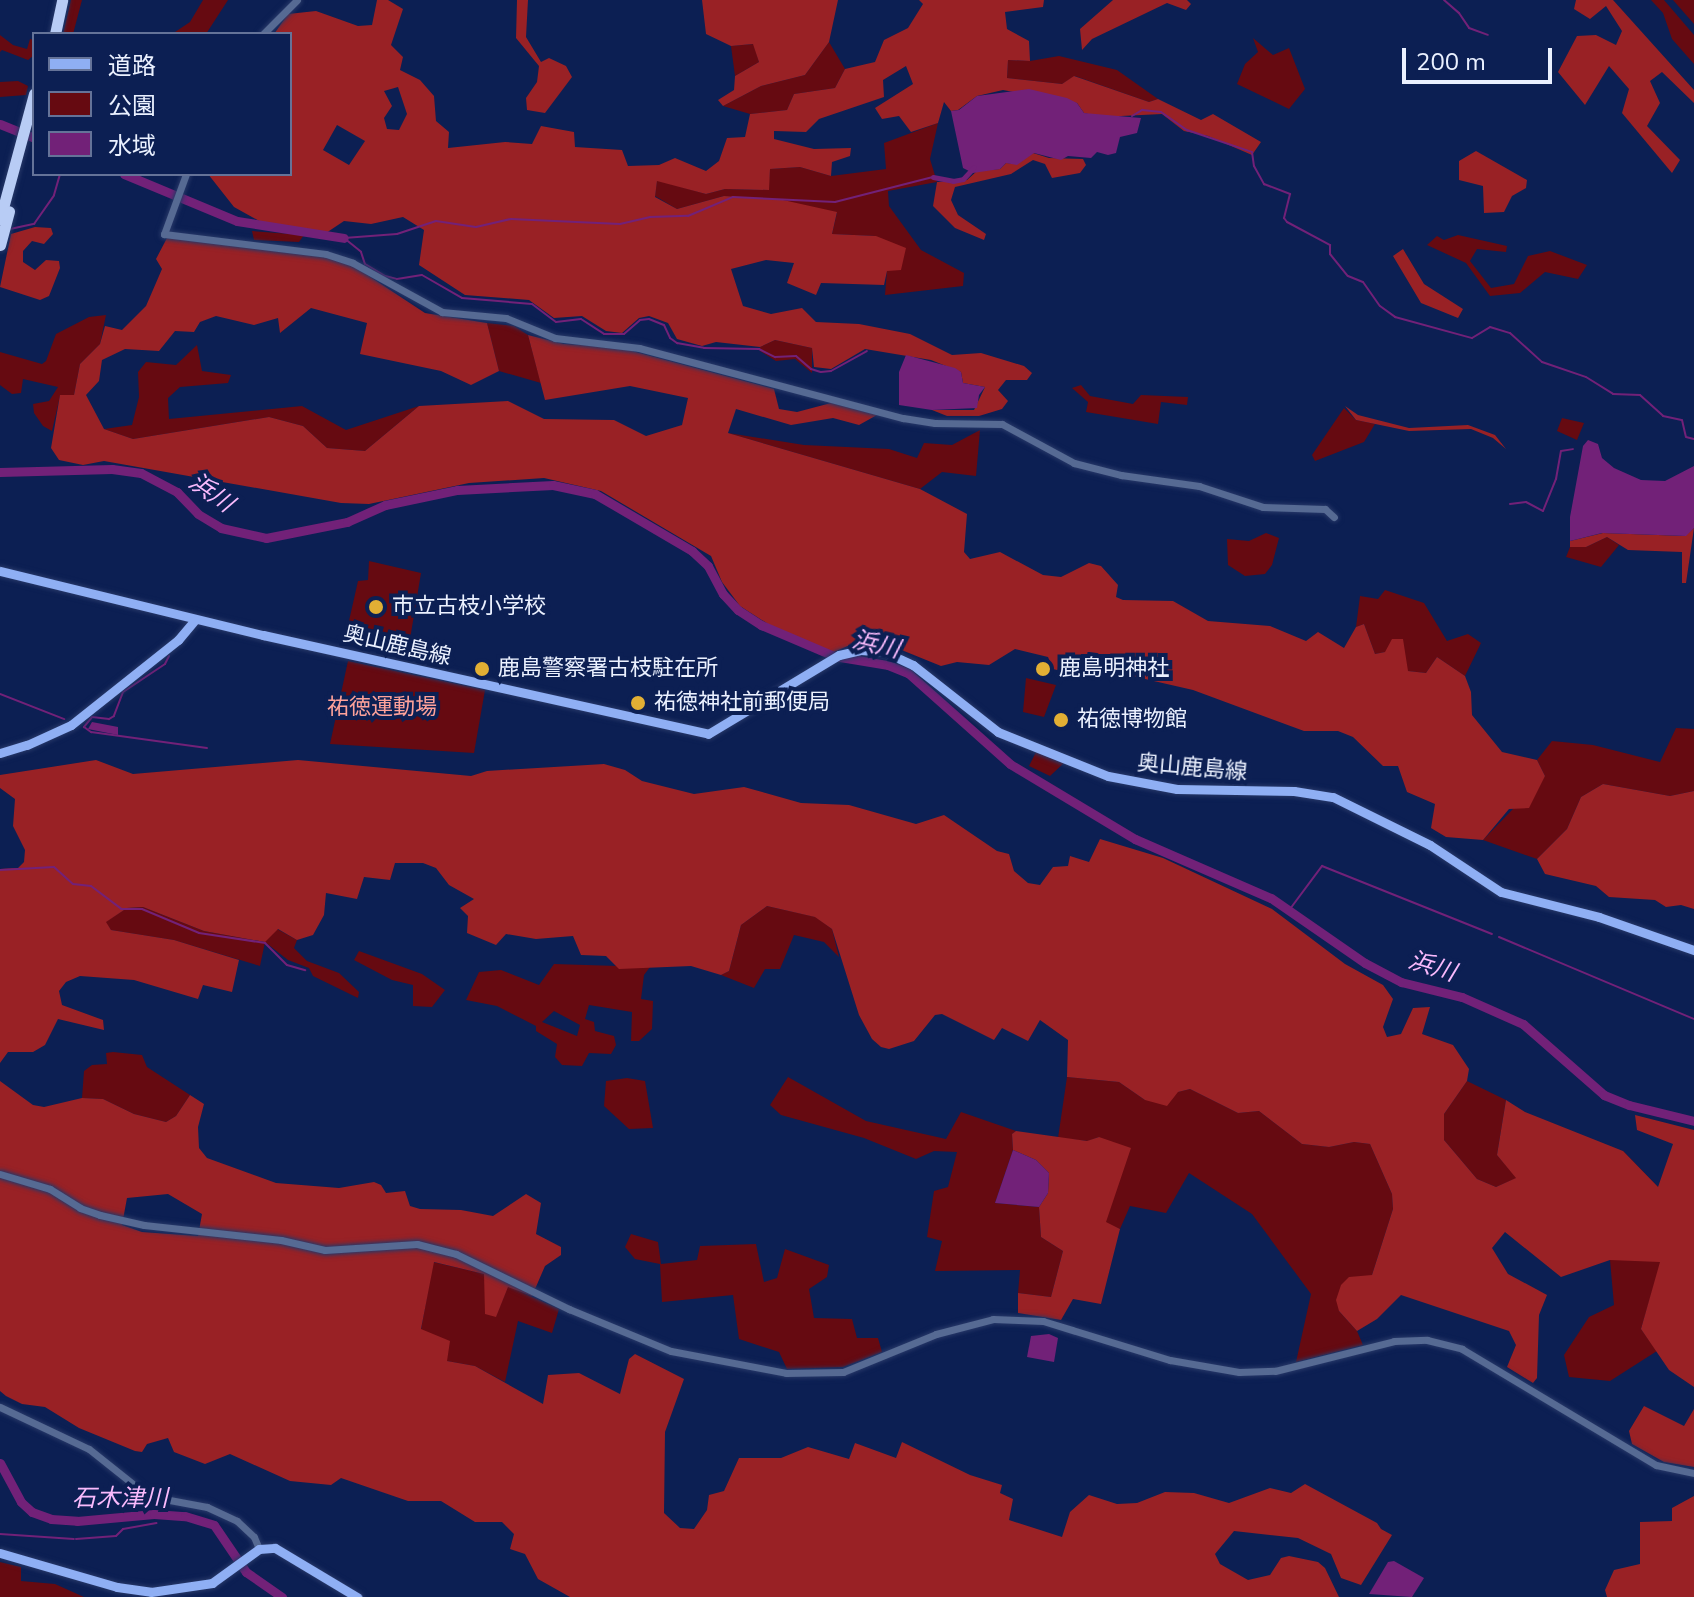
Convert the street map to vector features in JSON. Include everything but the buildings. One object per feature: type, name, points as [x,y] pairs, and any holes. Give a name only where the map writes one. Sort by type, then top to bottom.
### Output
[{"type":"highway","points":[[48,32],[56,0]]},
{"type":"highway","points":[[55,32],[62,0]]},
{"type":"highway","points":[[0,219],[32,101]]},
{"type":"highway","points":[[1,240],[32,127]]},
{"type":"main road","name":"奥山鹿島線","points":[[0,571],[195,620],[708,734],[822,664],[861,650],[900,657],[998,732],[1108,776],[1177,789],[1294,791],[1333,797],[1430,845],[1501,892],[1599,917],[1694,950]]},
{"type":"main road","points":[[0,753],[27,745],[71,725],[178,640],[195,620]]},
{"type":"main road","points":[[0,1553],[117,1587],[151,1592],[197,1588],[232,1571],[259,1549],[282,1552],[357,1597]]},
{"type":"street","points":[[265,32],[297,0]]},
{"type":"street","points":[[185,176],[164,234],[326,254],[353,263],[400,292],[442,312],[506,318],[555,338],[639,348],[903,418],[1002,424],[1074,463],[1121,475],[1199,486],[1263,507],[1325,509],[1334,517]]},
{"type":"street","points":[[0,1174],[36,1183],[100,1215],[144,1225],[281,1240],[325,1250],[417,1244],[456,1254],[569,1309],[671,1351],[786,1373],[843,1372],[956,1327],[993,1319],[1043,1321],[1170,1360],[1239,1372],[1286,1369],[1394,1341],[1427,1340],[1462,1349],[1656,1465],[1694,1473]]},
{"type":"street","points":[[0,1407],[89,1449],[148,1496],[207,1507],[237,1521],[254,1537],[259,1549]]},
{"type":"green space","points":[[71,0],[82,0],[74,32],[63,32]]},
{"type":"green space","points":[[203,0],[228,0],[207,32],[175,32],[190,22]]},
{"type":"green space","points":[[1651,0],[1664,0],[1694,35],[1694,64],[1672,39],[1663,13]]},
{"type":"green space","points":[[1673,0],[1694,0],[1694,24]]},
{"type":"green space","points":[[0,35],[13,45],[27,49],[32,40],[32,57],[28,60],[2,50],[0,52]]},
{"type":"green space","points":[[1253,38],[1273,55],[1289,48],[1305,89],[1289,109],[1237,84],[1245,64],[1258,52]]},
{"type":"green space","points":[[829,42],[845,69],[835,88],[794,94],[787,110],[750,114],[723,106],[761,86],[805,75]]},
{"type":"green space","points":[[754,44],[759,62],[735,76],[731,46]]},
{"type":"green space","points":[[1059,56],[1117,70],[1158,99],[1149,102],[1075,76],[1062,84],[1007,78],[1008,60],[1030,61]]},
{"type":"green space","points":[[18,81],[28,86],[26,95],[0,97],[0,82]]},
{"type":"green space","points":[[938,123],[930,159],[937,182],[888,191],[889,206],[921,250],[964,273],[963,286],[885,295],[887,270],[876,236],[832,234],[837,213],[724,196],[677,209],[655,196],[657,180],[706,194],[725,189],[768,190],[770,169],[800,167],[831,176],[886,169],[884,143]]},
{"type":"green space","points":[[252,231],[304,235],[299,242],[254,240]]},
{"type":"green space","points":[[1458,235],[1507,246],[1506,252],[1477,249],[1470,261],[1491,288],[1514,284],[1528,256],[1550,251],[1587,265],[1578,279],[1545,272],[1520,293],[1490,296],[1466,263],[1427,245],[1437,236],[1444,240]]},
{"type":"green space","points":[[106,315],[100,344],[80,364],[74,395],[60,396],[52,431],[43,426],[34,413],[33,404],[49,401],[58,387],[23,379],[21,393],[12,394],[0,385],[0,352],[42,364],[56,334],[89,317]]},
{"type":"green space","points":[[487,323],[514,326],[528,335],[541,383],[499,371]]},
{"type":"green space","points":[[775,340],[812,348],[812,373],[795,359],[776,361],[760,351],[760,347]]},
{"type":"green space","points":[[197,345],[202,371],[231,375],[228,383],[180,387],[168,398],[169,419],[302,406],[346,430],[419,406],[365,451],[327,448],[303,426],[269,417],[133,439],[104,429],[132,425],[139,397],[138,372],[146,362],[176,365]]},
{"type":"green space","points":[[1081,385],[1090,396],[1133,404],[1141,395],[1188,397],[1187,405],[1161,402],[1158,424],[1086,412],[1088,402],[1072,388]]},
{"type":"green space","points":[[1344,408],[1356,420],[1375,424],[1364,442],[1315,461],[1312,455]]},
{"type":"green space","points":[[1562,418],[1584,423],[1577,440],[1557,431]]},
{"type":"green space","points":[[980,430],[976,476],[942,472],[920,489],[728,433],[804,445],[889,449],[917,458],[924,443],[952,445]]},
{"type":"green space","points":[[1266,533],[1279,538],[1272,565],[1265,574],[1245,576],[1228,565],[1227,539],[1249,541]]},
{"type":"green space","points":[[1607,537],[1619,545],[1601,567],[1566,557],[1570,547],[1586,547]]},
{"type":"green space","points":[[369,561],[421,573],[407,657],[344,643],[358,581],[368,580]]},
{"type":"green space","points":[[1385,590],[1424,603],[1447,641],[1468,634],[1481,643],[1465,676],[1437,657],[1426,673],[1408,671],[1385,652],[1375,654],[1364,624],[1356,627],[1360,596],[1378,599]]},
{"type":"green space","name":"祐徳運動場","points":[[348,661],[485,690],[474,753],[330,744]]},
{"type":"green space","points":[[1026,678],[1056,685],[1044,717],[1023,712]]},
{"type":"green space","points":[[1676,728],[1694,729],[1694,791],[1670,796],[1603,784],[1581,797],[1567,829],[1537,859],[1483,840],[1545,776],[1537,760],[1552,741],[1593,745],[1660,762]]},
{"type":"green space","points":[[1036,752],[1065,762],[1050,776],[1029,766]]},
{"type":"green space","points":[[767,906],[816,917],[832,929],[839,957],[824,942],[794,935],[780,969],[765,969],[754,988],[721,975],[729,971],[741,925]]},
{"type":"green space","points":[[143,907],[204,931],[264,942],[277,929],[297,940],[294,948],[307,961],[339,973],[359,992],[358,998],[313,976],[309,968],[288,960],[265,942],[260,966],[174,940],[111,930],[105,922],[127,908]]},
{"type":"green space","points":[[359,951],[422,974],[445,990],[432,1007],[413,1006],[413,985],[392,980],[354,960]]},
{"type":"green space","points":[[554,964],[650,967],[644,975],[641,999],[653,1001],[652,1029],[639,1041],[631,1041],[632,1012],[589,1005],[585,1019],[594,1022],[595,1031],[614,1036],[616,1045],[611,1054],[589,1053],[582,1066],[562,1065],[555,1057],[557,1044],[536,1031],[536,1026],[497,1006],[466,1000],[479,972],[501,970],[539,985]],"holes":[[[554,1011],[580,1025],[577,1036],[542,1022]]]},
{"type":"green space","points":[[106,1053],[142,1055],[147,1067],[190,1095],[176,1116],[166,1122],[134,1114],[103,1099],[82,1098],[84,1071],[92,1065],[107,1064]]},
{"type":"green space","points":[[788,1077],[866,1121],[946,1139],[961,1112],[1016,1131],[1012,1134],[1013,1150],[995,1203],[1039,1207],[1041,1237],[1063,1251],[1051,1297],[1018,1293],[1020,1270],[935,1271],[942,1241],[927,1237],[934,1191],[948,1187],[957,1152],[934,1151],[916,1159],[864,1138],[781,1115],[770,1105]]},
{"type":"green space","points":[[1067,1077],[1119,1082],[1145,1100],[1190,1089],[1238,1113],[1259,1111],[1302,1144],[1329,1147],[1354,1142],[1370,1144],[1392,1194],[1393,1209],[1372,1275],[1339,1311],[1357,1331],[1363,1345],[1296,1362],[1311,1294],[1252,1214],[1189,1173],[1166,1213],[1130,1206],[1120,1229],[1105,1223],[1099,1137],[1088,1141],[1058,1138]]},
{"type":"green space","points":[[627,1078],[645,1081],[653,1128],[629,1129],[604,1106],[606,1081]]},
{"type":"green space","points":[[1467,1081],[1506,1100],[1497,1155],[1517,1178],[1496,1187],[1477,1179],[1444,1140],[1444,1114]]},
{"type":"green space","points":[[1623,1151],[1658,1187],[1661,1262],[1641,1329],[1657,1351],[1610,1381],[1569,1377],[1564,1355],[1589,1317],[1614,1305],[1610,1260]]},
{"type":"green space","points":[[631,1234],[658,1242],[661,1264],[697,1260],[700,1246],[756,1244],[764,1282],[777,1278],[785,1249],[829,1265],[827,1277],[809,1289],[814,1318],[852,1319],[857,1338],[878,1338],[882,1352],[843,1367],[787,1369],[779,1352],[739,1339],[733,1295],[662,1302],[660,1264],[635,1259],[625,1247]]},
{"type":"green space","points":[[433,1262],[484,1274],[496,1316],[508,1286],[559,1309],[552,1333],[518,1321],[505,1382],[475,1366],[447,1361],[421,1330]]},
{"type":"green space","points":[[0,1562],[21,1567],[21,1581],[55,1584],[84,1597],[0,1597]]},
{"type":"shaded area","points":[[377,0],[388,0],[403,9],[391,45],[403,57],[400,70],[420,80],[434,96],[436,121],[449,132],[448,148],[505,142],[532,144],[541,126],[574,132],[575,147],[622,150],[628,166],[659,165],[675,158],[706,171],[719,161],[727,138],[745,137],[750,114],[787,110],[794,94],[835,88],[845,69],[875,62],[884,40],[908,28],[923,4],[919,0],[1044,0],[1043,7],[1005,12],[1007,29],[1029,41],[1030,61],[1008,60],[1007,78],[1062,84],[1074,76],[1149,102],[1158,99],[1201,120],[1213,114],[1261,142],[1252,155],[1208,136],[1184,131],[1162,114],[1101,117],[1084,113],[1077,103],[1003,90],[977,96],[958,110],[951,111],[944,102],[938,123],[911,132],[899,116],[882,119],[875,108],[913,84],[906,66],[883,80],[884,97],[819,119],[806,132],[774,131],[774,139],[814,149],[851,148],[850,156],[832,162],[831,176],[800,167],[770,169],[769,190],[725,189],[706,194],[657,181],[655,197],[677,209],[724,196],[783,200],[837,212],[832,234],[876,236],[906,248],[901,270],[887,271],[884,285],[821,283],[816,295],[787,283],[794,263],[766,260],[731,269],[743,306],[771,314],[802,308],[816,322],[859,324],[910,334],[952,355],[981,353],[1024,366],[1032,373],[1027,380],[1006,380],[998,390],[1008,401],[1002,409],[979,416],[947,416],[932,410],[974,410],[985,387],[963,383],[961,372],[931,360],[865,349],[831,369],[814,367],[812,348],[775,340],[760,347],[716,342],[702,346],[677,339],[668,323],[649,316],[639,318],[622,333],[606,331],[582,316],[554,318],[529,300],[465,295],[419,265],[424,230],[403,217],[371,224],[344,221],[326,233],[261,222],[234,207],[210,176],[292,176],[292,32],[275,32],[288,14],[316,11],[358,26],[372,25]],"holes":[[[398,87],[407,114],[399,130],[387,129],[384,118],[392,106],[384,91]],[[337,125],[365,141],[349,165],[323,150]]]},
{"type":"shaded area","points":[[517,0],[528,0],[526,37],[541,62],[549,58],[566,66],[572,77],[545,113],[527,110],[526,98],[537,82],[539,66],[516,38]]},
{"type":"shaded area","points":[[702,0],[838,0],[829,42],[805,75],[761,86],[723,106],[718,100],[734,90],[735,76],[759,62],[753,44],[731,46],[706,34]]},
{"type":"shaded area","points":[[1113,0],[1187,0],[1191,4],[1186,10],[1167,3],[1092,39],[1082,50],[1080,29]]},
{"type":"shaded area","points":[[1576,0],[1613,0],[1694,90],[1694,103],[1662,72],[1650,81],[1660,103],[1647,126],[1680,160],[1672,173],[1622,113],[1629,89],[1609,66],[1585,105],[1558,72],[1577,36],[1596,35],[1616,45],[1622,31],[1606,6],[1590,19],[1574,9]]},
{"type":"shaded area","points":[[1476,151],[1527,180],[1526,188],[1512,196],[1504,212],[1484,213],[1483,186],[1459,180],[1459,161]]},
{"type":"shaded area","points":[[1033,153],[1049,158],[1083,159],[1086,165],[1080,173],[1052,178],[1045,164],[1033,160],[1011,174],[955,187],[951,200],[958,215],[986,234],[984,240],[955,228],[933,206],[937,182],[967,180],[977,171],[1000,169],[1006,163],[1017,164]]},
{"type":"shaded area","points":[[35,227],[51,228],[53,234],[44,244],[32,241],[23,251],[23,262],[35,270],[46,260],[59,261],[60,268],[49,296],[40,300],[0,287],[11,234]]},
{"type":"shaded area","points":[[167,238],[340,257],[425,313],[487,323],[499,371],[471,385],[441,371],[360,354],[367,323],[311,308],[280,333],[278,318],[254,325],[216,316],[200,322],[194,332],[175,331],[159,351],[125,349],[102,360],[99,381],[86,395],[104,429],[133,439],[269,417],[303,426],[327,448],[365,451],[419,406],[508,401],[544,419],[614,420],[646,436],[682,425],[688,398],[630,386],[545,400],[528,335],[564,344],[617,347],[774,389],[779,409],[797,412],[831,403],[877,415],[859,425],[833,418],[791,425],[736,409],[728,433],[920,489],[967,514],[964,552],[970,559],[1000,552],[1043,575],[1061,577],[1089,563],[1101,566],[1118,585],[1116,597],[1123,600],[1173,601],[1208,621],[1270,626],[1306,641],[1318,632],[1344,648],[1356,627],[1364,624],[1375,654],[1385,652],[1392,639],[1403,639],[1408,671],[1426,673],[1437,657],[1465,676],[1471,692],[1472,715],[1502,752],[1537,760],[1545,776],[1529,808],[1509,809],[1483,840],[1446,837],[1431,828],[1435,804],[1407,792],[1398,766],[1383,766],[1353,737],[1338,731],[1304,731],[1193,690],[1097,668],[1065,672],[1053,669],[1048,657],[1015,649],[989,665],[957,662],[941,666],[894,647],[873,643],[850,645],[834,652],[779,631],[740,606],[722,582],[711,556],[601,491],[544,478],[469,483],[369,504],[341,503],[104,461],[83,465],[59,460],[51,448],[60,395],[74,395],[80,364],[100,344],[105,326],[122,330],[146,306],[162,269],[156,259]]},
{"type":"shaded area","points":[[1403,249],[1424,284],[1463,309],[1458,318],[1421,303],[1393,256]]},
{"type":"shaded area","points":[[1345,406],[1358,415],[1409,428],[1468,425],[1495,435],[1506,449],[1493,438],[1471,429],[1409,431],[1356,420]]},
{"type":"shaded area","points":[[1694,528],[1686,583],[1682,583],[1682,552],[1628,550],[1607,537],[1586,547],[1570,547],[1570,541],[1603,533],[1685,536]]},
{"type":"shaded area","points":[[96,760],[133,774],[298,760],[471,776],[487,771],[604,764],[625,770],[642,781],[694,794],[744,787],[801,803],[849,805],[916,824],[944,815],[997,851],[1009,854],[1014,871],[1028,883],[1040,885],[1053,867],[1068,866],[1070,856],[1089,862],[1100,839],[1163,858],[1272,909],[1345,964],[1383,985],[1393,999],[1383,1027],[1387,1037],[1401,1034],[1413,1008],[1430,1007],[1422,1034],[1453,1045],[1469,1069],[1467,1081],[1444,1114],[1444,1140],[1477,1179],[1496,1187],[1516,1178],[1497,1155],[1506,1100],[1525,1112],[1623,1151],[1658,1187],[1673,1144],[1637,1130],[1635,1115],[1694,1130],[1694,1387],[1669,1370],[1641,1329],[1660,1262],[1610,1260],[1561,1277],[1505,1232],[1492,1248],[1508,1274],[1547,1295],[1539,1315],[1537,1378],[1533,1383],[1507,1367],[1516,1345],[1509,1331],[1401,1295],[1377,1319],[1357,1331],[1339,1311],[1336,1300],[1341,1285],[1349,1277],[1372,1275],[1393,1209],[1392,1194],[1370,1144],[1354,1142],[1329,1147],[1302,1144],[1259,1111],[1238,1113],[1190,1089],[1178,1092],[1167,1106],[1145,1100],[1119,1082],[1067,1077],[1068,1040],[1040,1020],[1028,1041],[1002,1028],[994,1040],[942,1014],[935,1015],[914,1041],[889,1049],[881,1047],[872,1039],[859,1015],[832,929],[815,917],[767,906],[741,925],[729,971],[721,975],[691,966],[619,969],[606,956],[581,955],[573,936],[536,939],[506,934],[496,945],[467,933],[468,916],[460,908],[474,899],[449,885],[436,868],[423,863],[395,863],[390,880],[364,877],[357,899],[326,893],[324,915],[313,935],[297,940],[278,929],[265,942],[204,931],[143,907],[127,908],[106,922],[111,930],[174,940],[239,960],[232,992],[203,985],[198,999],[134,980],[80,976],[66,982],[59,991],[62,1005],[103,1020],[104,1030],[58,1019],[45,1045],[33,1052],[8,1052],[0,1063],[0,869],[18,868],[24,862],[25,850],[13,826],[15,799],[0,788],[0,775]]},
{"type":"shaded area","points":[[1603,784],[1670,796],[1694,791],[1694,909],[1681,905],[1666,907],[1655,900],[1609,897],[1596,886],[1545,874],[1537,859],[1567,829],[1581,797]]},
{"type":"shaded area","points":[[0,1081],[33,1105],[44,1107],[82,1098],[103,1099],[134,1114],[166,1122],[176,1116],[190,1095],[204,1104],[198,1127],[199,1148],[207,1158],[276,1183],[339,1188],[374,1182],[381,1185],[386,1193],[405,1191],[410,1206],[420,1209],[461,1210],[493,1216],[526,1194],[541,1203],[536,1234],[561,1247],[561,1255],[545,1266],[532,1296],[508,1287],[496,1317],[485,1314],[484,1274],[434,1262],[421,1329],[450,1341],[447,1361],[475,1366],[543,1404],[548,1375],[579,1373],[620,1394],[629,1359],[635,1354],[684,1379],[665,1432],[664,1513],[680,1528],[694,1529],[707,1510],[709,1495],[724,1491],[739,1458],[781,1458],[808,1447],[849,1459],[855,1443],[896,1458],[902,1442],[970,1475],[1002,1485],[1000,1493],[1013,1499],[1009,1520],[1062,1537],[1070,1512],[1089,1495],[1117,1504],[1137,1503],[1165,1492],[1194,1493],[1229,1503],[1270,1488],[1291,1493],[1305,1484],[1377,1523],[1392,1535],[1361,1585],[1341,1578],[1331,1554],[1298,1538],[1234,1531],[1215,1554],[1220,1564],[1248,1580],[1270,1575],[1281,1558],[1289,1556],[1318,1562],[1325,1568],[1339,1597],[570,1597],[538,1579],[525,1554],[510,1549],[514,1534],[502,1522],[475,1522],[441,1501],[408,1501],[341,1478],[331,1485],[290,1481],[230,1454],[205,1464],[174,1452],[168,1438],[147,1444],[142,1452],[135,1451],[79,1428],[45,1407],[22,1404],[0,1391]],"holes":[[[168,1194],[202,1214],[198,1236],[142,1232],[122,1225],[127,1198]]]},
{"type":"shaded area","points":[[1016,1131],[1087,1141],[1099,1137],[1131,1148],[1106,1222],[1120,1229],[1101,1304],[1073,1299],[1061,1320],[1018,1313],[1018,1293],[1051,1297],[1063,1251],[1041,1237],[1039,1207],[1048,1193],[1049,1173],[1036,1160],[1013,1150],[1012,1134]]},
{"type":"shaded area","points":[[1644,1406],[1684,1426],[1694,1409],[1694,1467],[1664,1462],[1632,1444],[1629,1431]]},
{"type":"shaded area","points":[[1694,1496],[1694,1597],[1607,1597],[1605,1590],[1614,1570],[1640,1564],[1640,1522],[1672,1521],[1672,1508]]},
{"type":"water","points":[[1029,89],[1067,98],[1077,103],[1084,113],[1141,118],[1137,133],[1120,137],[1116,153],[1108,155],[1097,152],[1091,158],[1068,156],[1061,160],[1034,153],[1017,165],[1006,163],[1000,169],[973,173],[963,168],[951,111],[959,110],[977,96]]},
{"type":"water","points":[[906,355],[955,368],[961,372],[963,383],[985,387],[979,395],[977,408],[932,410],[899,405],[899,372]]},
{"type":"water","points":[[1588,440],[1598,444],[1602,458],[1614,468],[1641,480],[1665,481],[1694,466],[1694,528],[1686,536],[1602,533],[1570,541],[1570,517],[1583,446]]},
{"type":"water","points":[[92,722],[118,727],[118,735],[88,729]]},
{"type":"water","points":[[1013,1150],[1036,1160],[1049,1173],[1048,1193],[1039,1207],[995,1203]]},
{"type":"water","points":[[1049,1334],[1058,1338],[1054,1362],[1027,1357],[1031,1336]]},
{"type":"water","points":[[1394,1561],[1424,1578],[1412,1597],[1369,1594],[1388,1562]]},
{"type":"waterway","points":[[1444,0],[1459,13],[1469,28],[1488,35]]},
{"type":"waterway","points":[[1132,116],[1142,110],[1161,112],[1187,130],[1252,152],[1254,166],[1264,184],[1290,194],[1284,218],[1287,222],[1330,245],[1330,254],[1348,276],[1363,282],[1380,306],[1395,317],[1472,338],[1490,327],[1510,333],[1542,362],[1586,377],[1613,394],[1640,395],[1663,416],[1682,420],[1686,437],[1694,439]]},
{"type":"waterway","points":[[0,124],[32,137]]},
{"type":"waterway","points":[[933,177],[953,181],[963,179],[974,167]]},
{"type":"waterway","points":[[10,229],[34,224],[54,195],[59,176]]},
{"type":"waterway","points":[[129,176],[237,221],[344,238]]},
{"type":"waterway","points":[[344,238],[397,234],[436,221],[476,227],[511,219],[620,224],[650,217],[688,216],[733,197],[835,202],[933,177]]},
{"type":"waterway","points":[[344,238],[361,252],[365,264],[385,276],[397,279],[422,275],[462,298],[532,304],[556,322],[581,319],[604,334],[624,334],[640,320],[649,319],[664,325],[670,338],[677,343],[704,348],[759,349],[775,357],[796,356],[811,369],[821,372],[831,371],[867,351]]},
{"type":"waterway","points":[[1510,504],[1526,502],[1543,511],[1556,479],[1561,451],[1573,449]]},
{"type":"waterway","name":"浜川","points":[[0,472],[112,469],[141,473],[177,492],[198,514],[221,528],[266,538],[347,522],[385,505],[457,490],[553,485],[595,494],[692,551],[708,566],[723,594],[738,610],[761,625],[834,656],[888,665],[908,673],[1010,764],[1135,839],[1271,898],[1365,963],[1401,982],[1462,997],[1523,1024],[1604,1095],[1629,1105],[1694,1121]]},
{"type":"waterway","points":[[169,656],[165,664],[123,692],[114,716],[109,719],[92,717],[84,727],[91,732],[207,748]]},
{"type":"waterway","points":[[0,694],[64,719]]},
{"type":"waterway","points":[[1290,909],[1322,866],[1492,934]]},
{"type":"waterway","points":[[0,870],[54,867],[73,884],[91,886],[121,909],[142,909],[199,933],[265,943],[287,965],[305,970]]},
{"type":"waterway","points":[[1499,937],[1694,1019]]},
{"type":"waterway","name":"石木津川","points":[[0,1463],[21,1502],[32,1512],[51,1519],[77,1521],[154,1514],[185,1516],[214,1525],[246,1572],[282,1597]]},
{"type":"waterway","points":[[76,1539],[116,1536],[123,1529],[156,1523]]},
{"type":"waterway","points":[[0,1534],[74,1539]]},
{"type":"place","name":"市立古枝小学校","points":[[376,607]]},
{"type":"place","name":"鹿島警察署古枝駐在所","points":[[482,669]]},
{"type":"place","name":"鹿島明神社","points":[[1043,669]]},
{"type":"place","name":"祐徳神社前郵便局","points":[[638,703]]},
{"type":"place","name":"祐徳博物館","points":[[1061,720]]}]
